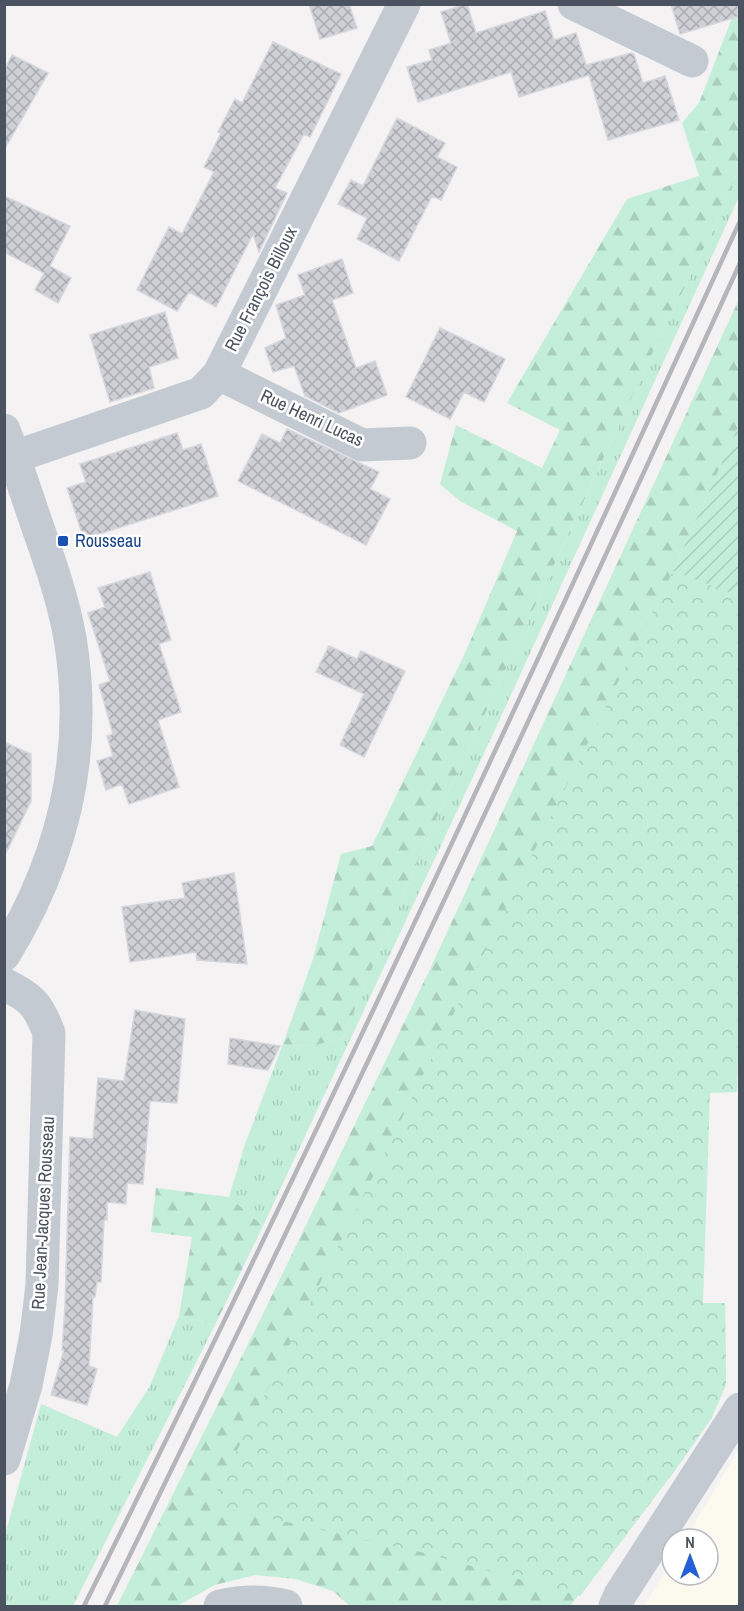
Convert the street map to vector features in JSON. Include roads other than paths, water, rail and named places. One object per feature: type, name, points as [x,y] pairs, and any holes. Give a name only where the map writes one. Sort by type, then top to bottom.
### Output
[{"type":"street","name":"Rue François Billoux","points":[[9,444],[201,393],[219,374],[404,4]]},
{"type":"street","points":[[574,4],[692,61]]},
{"type":"street","name":"Rue Henri Lucas","points":[[219,374],[362,445],[410,443]]},
{"type":"street","points":[[4,955],[23,924],[51,862],[71,787],[75,753],[75,692],[70,638],[52,570],[9,444]]},
{"type":"street","name":"Rue Jean-Jacques Rousseau","points":[[4,984],[28,996],[42,1013],[50,1033],[42,1284],[36,1335],[26,1385],[4,1459]]},
{"type":"street","points":[[613,1603],[740,1409]]},
{"type":"street","points":[[220,1606],[239,1601],[271,1602],[286,1606]]},
{"type":"railway","points":[[84,1606],[253,1262],[418,916],[740,221]]},
{"type":"railway","points":[[105,1606],[427,937],[740,263]]},
{"type":"place","name":"Rousseau","points":[[63,541]]}]
